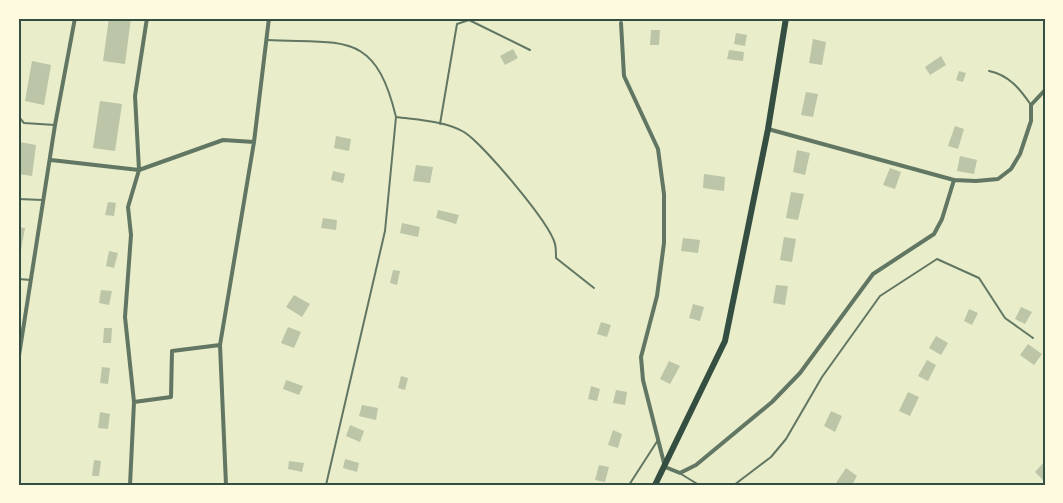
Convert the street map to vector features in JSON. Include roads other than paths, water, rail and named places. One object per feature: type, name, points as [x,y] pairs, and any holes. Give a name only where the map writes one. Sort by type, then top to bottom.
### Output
[{"type":"main road","points":[[655,485],[724,341],[768,129],[786,18]]},
{"type":"street","points":[[18,362],[55,125],[75,18]]},
{"type":"street","points":[[130,485],[134,402],[125,317],[131,235],[128,207],[139,170],[135,96],[147,18]]},
{"type":"street","points":[[226,485],[220,345],[254,142],[269,18]]},
{"type":"street","points":[[621,23],[624,76],[649,126],[658,150],[664,194],[664,243],[657,296],[641,357],[644,380],[665,467],[680,473],[696,465],[772,402],[800,374],[873,274],[934,234],[942,219],[954,180]]},
{"type":"street","points":[[768,129],[954,180],[998,179],[1011,169],[1020,154],[1031,121],[1031,105],[1045,90]]},
{"type":"street","points":[[51,160],[139,170],[223,140],[254,142]]},
{"type":"street","points":[[134,402],[171,397],[172,351],[220,345]]},
{"type":"lane","points":[[440,124],[457,24],[469,20],[530,50]]},
{"type":"lane","points":[[266,39],[356,46],[380,69],[389,88],[396,117],[385,231],[326,485]]},
{"type":"lane","points":[[989,71],[997,72],[1015,83],[1031,105]]},
{"type":"lane","points":[[18,116],[24,123],[55,125]]},
{"type":"lane","points":[[396,117],[440,124],[464,132],[486,153],[540,217],[555,243],[556,258],[594,288]]},
{"type":"lane","points":[[18,199],[43,200]]},
{"type":"lane","points":[[734,485],[771,457],[786,439],[822,377],[880,296],[937,259],[979,278],[1005,318],[1033,338]]},
{"type":"lane","points":[[18,279],[31,280]]},
{"type":"lane","points":[[629,485],[659,438]]},
{"type":"lane","points":[[680,473],[699,485]]}]
